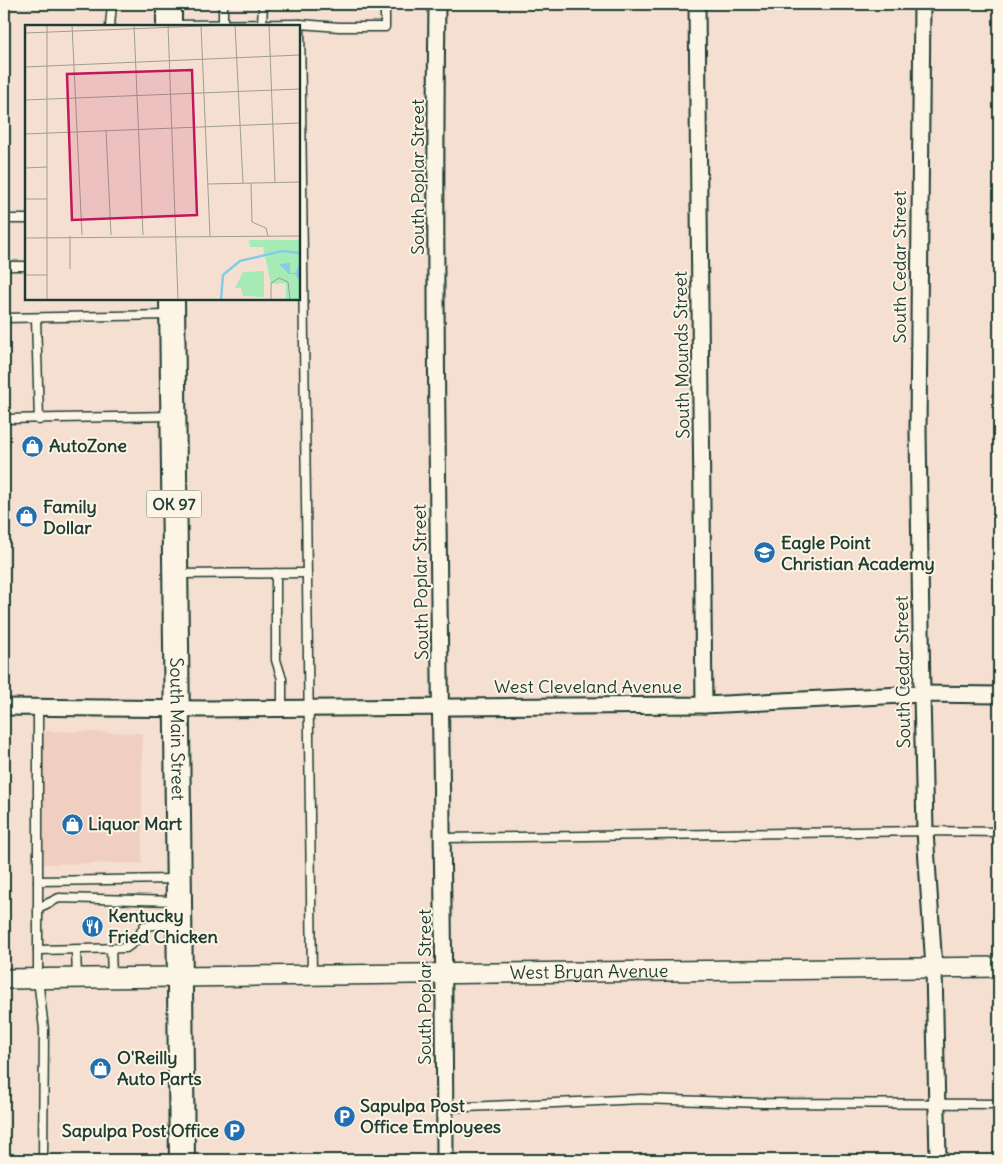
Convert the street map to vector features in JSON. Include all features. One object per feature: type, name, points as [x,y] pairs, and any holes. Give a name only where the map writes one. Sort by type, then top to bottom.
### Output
[{"type":"main road","name":"South Main Street","points":[[172,307],[182,1160]]},
{"type":"street","name":"South Poplar Street","points":[[437,4],[436,139],[444,838],[442,974],[445,1160]]},
{"type":"street","name":"South Mounds Street","points":[[697,4],[704,705]]},
{"type":"street","name":"South Cedar Street","points":[[922,4],[918,432],[925,831],[934,968],[938,1160]]},
{"type":"street","name":"West Cleveland Avenue","points":[[4,707],[307,708],[704,705],[922,694],[999,695]]},
{"type":"street","name":"West Bryan Avenue","points":[[4,979],[999,967]]},
{"type":"lane","points":[[110,25],[112,4]]},
{"type":"lane","points":[[223,4],[223,24]]},
{"type":"lane","points":[[262,24],[263,4]]},
{"type":"lane","points":[[169,18],[223,24],[385,27],[385,4]]},
{"type":"lane","points":[[300,24],[307,708],[312,976]]},
{"type":"lane","points":[[4,219],[25,219]]},
{"type":"lane","points":[[4,266],[25,266]]},
{"type":"lane","points":[[4,318],[36,318],[172,307]]},
{"type":"lane","points":[[36,318],[39,420]]},
{"type":"lane","points":[[4,419],[39,420],[173,416]]},
{"type":"lane","points":[[276,573],[276,660],[282,679],[282,708]]},
{"type":"lane","points":[[174,574],[306,573]]},
{"type":"lane","points":[[38,707],[38,979],[44,1029],[43,1160]]},
{"type":"lane","points":[[444,838],[925,831],[999,832]]},
{"type":"lane","points":[[38,881],[178,901]]},
{"type":"lane","points":[[38,908],[59,898],[178,901]]},
{"type":"lane","points":[[38,950],[126,948],[132,945],[144,926],[178,901]]},
{"type":"lane","points":[[111,949],[112,978]]},
{"type":"lane","points":[[76,950],[77,979]]},
{"type":"lane","points":[[445,1108],[641,1099],[763,1103],[999,1104]]},
{"type":"shaded area","points":[[42,731],[142,733],[142,863],[44,864]]},
{"type":"place","name":"AutoZone","points":[[33,446]]},
{"type":"place","name":"Family Dollar","points":[[27,517]]},
{"type":"place","name":"Eagle Point Christian Academy","points":[[765,553]]},
{"type":"place","name":"Liquor Mart","points":[[72,824]]},
{"type":"place","name":"Kentucky Fried Chicken","points":[[92,926]]},
{"type":"place","name":"O'Reilly Auto Parts","points":[[101,1068]]},
{"type":"place","name":"Sapulpa Post Office Employees","points":[[344,1116]]},
{"type":"place","name":"Sapulpa Post Office","points":[[235,1131]]}]
